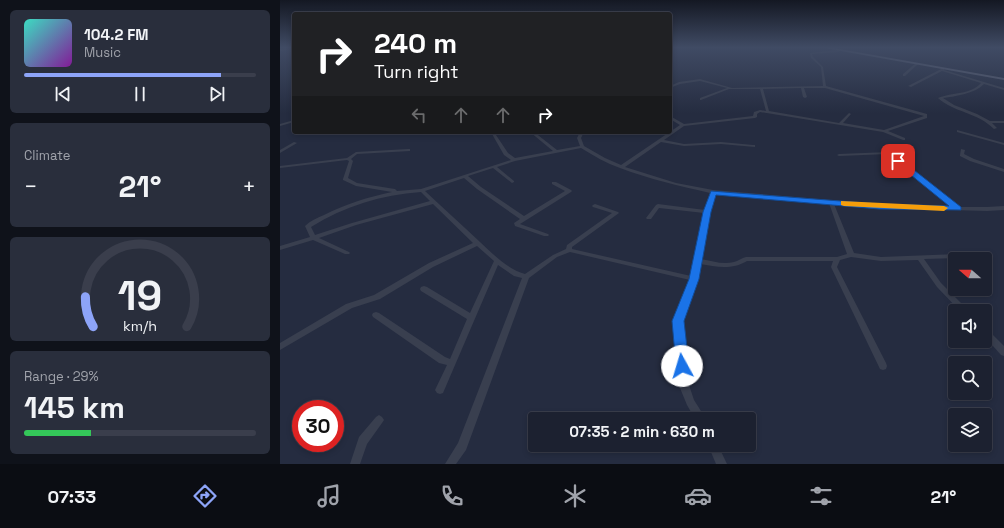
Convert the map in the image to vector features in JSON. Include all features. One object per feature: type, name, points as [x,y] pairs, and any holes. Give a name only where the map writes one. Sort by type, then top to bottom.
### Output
[{"type":"main road","points":[[942,70],[1004,79]]},
{"type":"street","points":[[822,70],[825,87]]},
{"type":"street","points":[[904,75],[911,70]]},
{"type":"street","points":[[910,86],[942,70],[1004,89]]},
{"type":"street","points":[[672,85],[700,80],[728,89],[825,87],[926,116],[884,131]]},
{"type":"street","points":[[983,83],[980,87],[940,99],[991,122],[1004,122]]},
{"type":"street","points":[[802,87],[805,98]]},
{"type":"street","points":[[701,99],[728,89]]},
{"type":"street","points":[[762,89],[768,111]]},
{"type":"street","points":[[672,134],[683,126],[755,118],[755,113],[768,111],[884,131],[904,139]]},
{"type":"street","points":[[840,124],[849,114]]},
{"type":"street","points":[[672,118],[683,126]]},
{"type":"street","points":[[280,125],[292,122]]},
{"type":"street","points":[[991,122],[995,128]]},
{"type":"street","points":[[958,131],[1004,144]]},
{"type":"street","points":[[494,134],[503,150],[514,160]]},
{"type":"street","points":[[534,134],[555,151]]},
{"type":"street","points":[[581,134],[579,138],[582,147]]},
{"type":"street","points":[[621,167],[672,134]]},
{"type":"street","points":[[662,141],[684,145],[722,143],[753,146]]},
{"type":"street","points":[[280,152],[295,142]]},
{"type":"street","points":[[347,253],[313,238],[308,226],[315,221],[348,206],[399,192],[422,190],[514,160],[582,147],[621,167],[675,184],[713,192],[879,206],[987,209],[1004,208]]},
{"type":"street","points":[[280,166],[348,159],[356,153],[408,150]]},
{"type":"street","points":[[963,150],[962,155],[1004,171]]},
{"type":"street","points":[[840,155],[889,153],[958,208]]},
{"type":"street","points":[[348,159],[351,161],[345,179],[356,184],[399,192]]},
{"type":"street","points":[[494,167],[512,182]]},
{"type":"street","points":[[465,176],[479,188],[523,218]]},
{"type":"street","points":[[546,235],[517,225],[517,223],[569,191],[554,183]]},
{"type":"street","points":[[422,190],[497,261],[516,274],[526,277]]},
{"type":"street","points":[[696,412],[690,402],[685,388],[678,321],[694,279],[707,212],[713,192]]},
{"type":"street","points":[[280,248],[434,202]]},
{"type":"street","points":[[831,202],[833,212],[851,255]]},
{"type":"street","points":[[569,250],[569,246],[616,213],[595,206]]},
{"type":"street","points":[[648,218],[658,206],[707,212]]},
{"type":"street","points":[[280,347],[349,306],[377,297],[431,265],[478,243]]},
{"type":"street","points":[[450,464],[462,446],[526,277],[555,256],[569,250],[694,279]]},
{"type":"street","points":[[698,261],[727,266],[737,265],[746,259],[837,259],[851,255],[881,259],[948,257]]},
{"type":"street","points":[[920,258],[939,284],[958,304]]},
{"type":"street","points":[[837,259],[834,267],[883,366]]},
{"type":"street","points":[[440,390],[497,261]]},
{"type":"street","points":[[424,289],[472,318]]},
{"type":"street","points":[[376,315],[442,360],[452,363]]},
{"type":"street","points":[[992,339],[1004,352]]},
{"type":"street","points":[[355,464],[363,441],[378,420]]},
{"type":"street","points":[[716,452],[722,464]]},
{"type":"slow traffic","points":[[844,203],[879,206],[944,208]]},
{"type":"route","points":[[682,366],[678,321],[682,306],[694,279],[707,212],[713,192],[879,206],[958,208],[898,161]]}]
